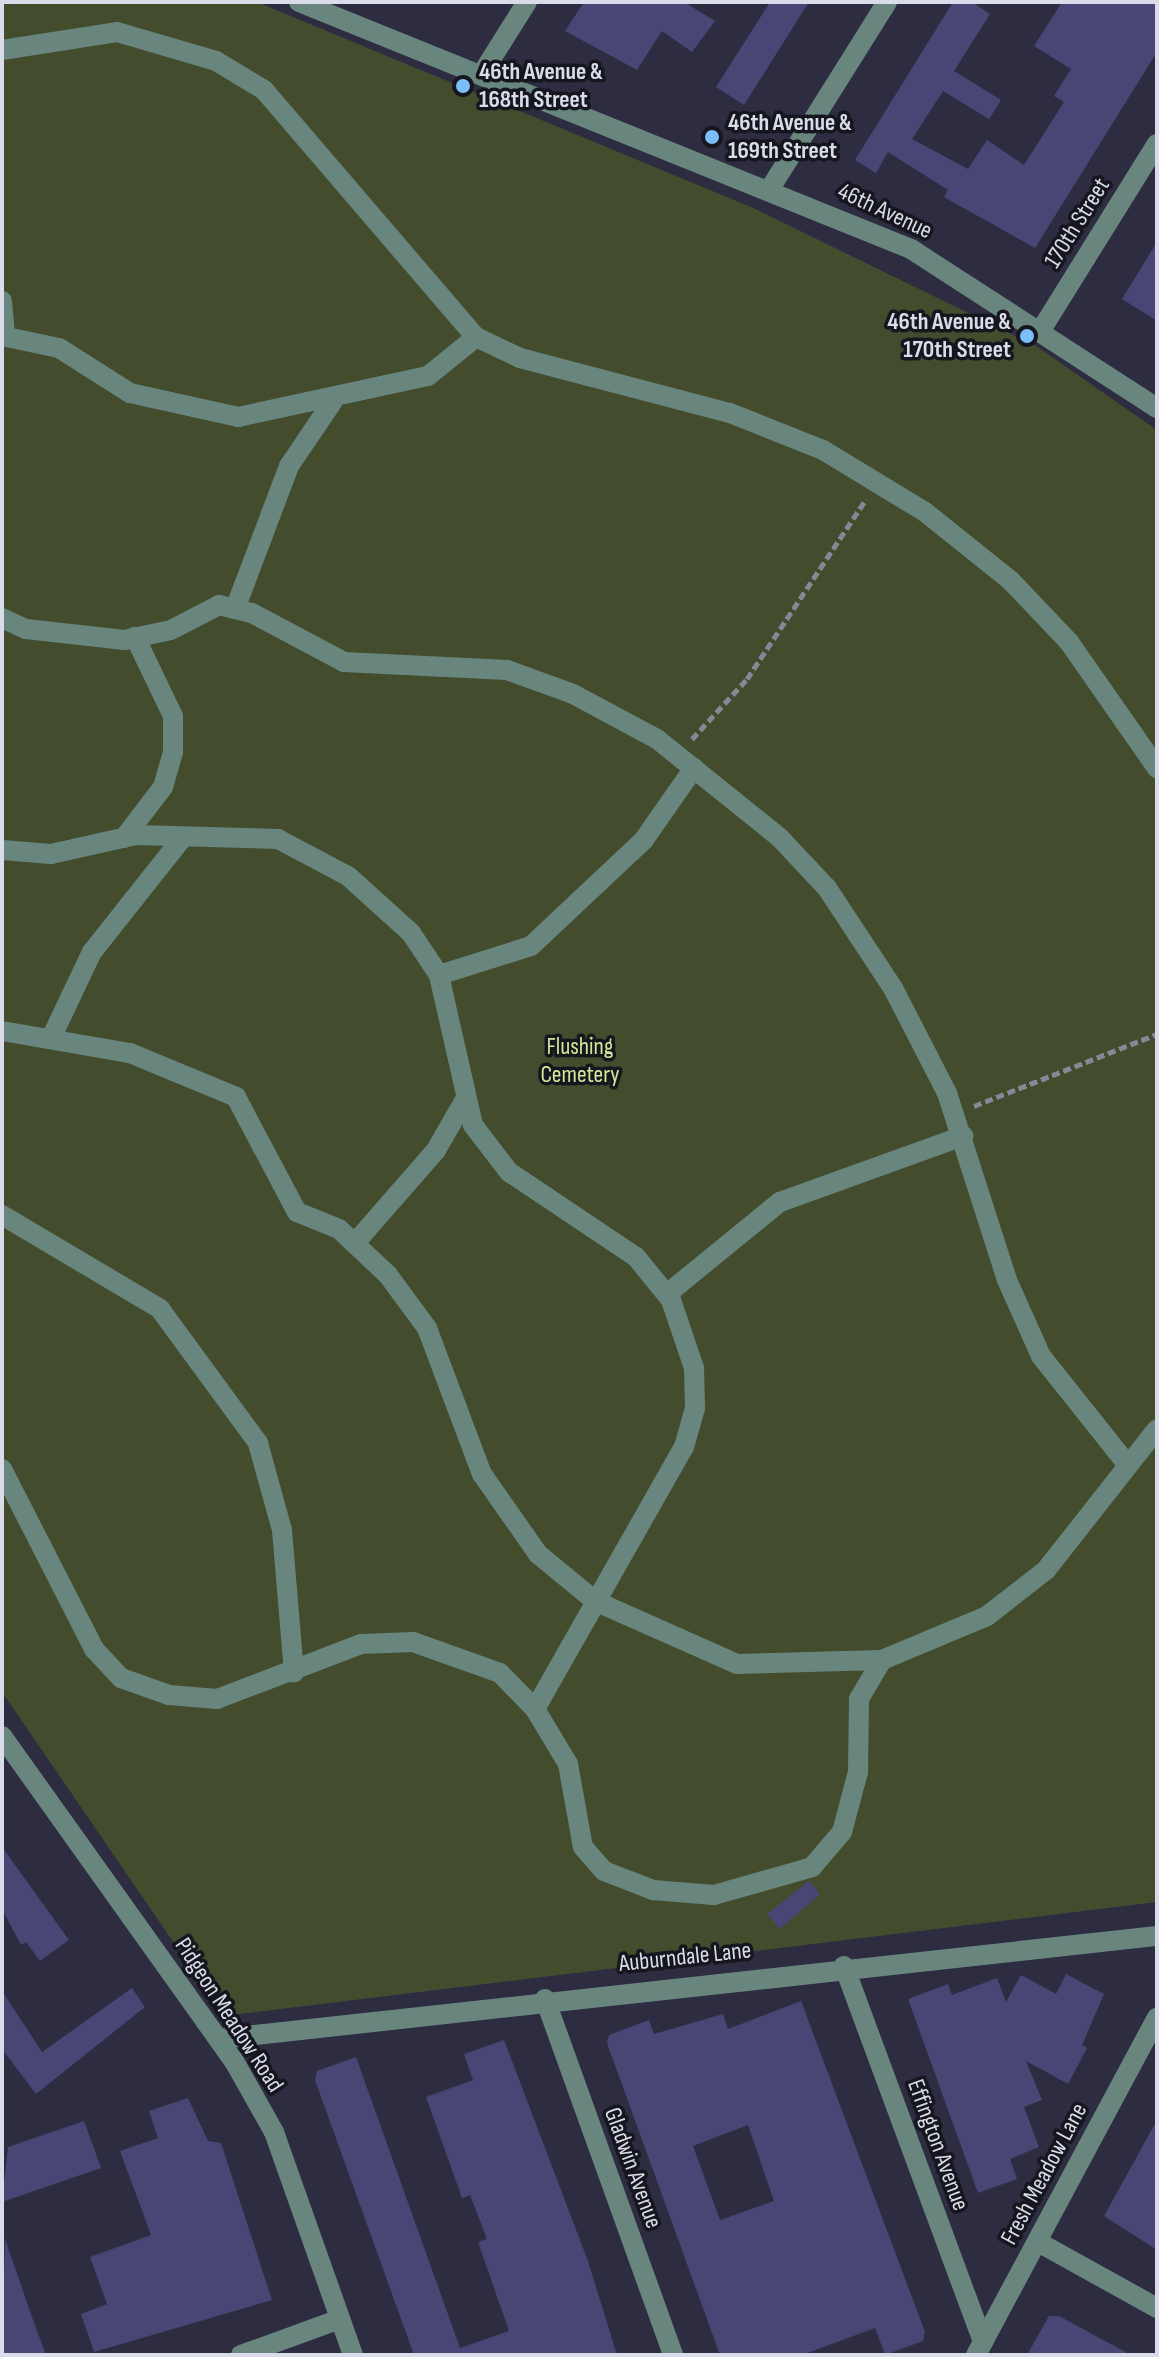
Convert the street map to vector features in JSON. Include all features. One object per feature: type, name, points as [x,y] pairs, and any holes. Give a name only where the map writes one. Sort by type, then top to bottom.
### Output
[{"type":"street","name":"46th Avenue","points":[[299,2],[771,187],[911,249],[1041,330],[1157,408]]},
{"type":"street","points":[[481,75],[527,2]]},
{"type":"street","points":[[771,187],[887,2]]},
{"type":"street","points":[[2,50],[117,32],[216,61],[264,90],[314,142],[347,195],[392,234],[476,337],[520,358],[730,413],[823,450],[876,482],[1011,581],[1069,642],[1157,768]]},
{"type":"street","name":"170th Street","points":[[1041,330],[1157,144]]},
{"type":"street","points":[[2,301],[4,336],[59,348],[130,393],[238,417],[333,401],[428,376],[476,337]]},
{"type":"street","points":[[235,609],[289,466],[333,401]]},
{"type":"street","points":[[2,618],[82,638],[135,637],[171,630],[219,605],[235,609],[344,662],[507,670],[573,694],[686,761],[827,888],[893,988],[954,1113],[1007,1280],[1041,1356],[1127,1464]]},
{"type":"street","points":[[124,838],[163,787],[173,752],[173,716],[135,637]]},
{"type":"street","points":[[439,975],[531,946],[643,841],[686,761]]},
{"type":"street","points":[[53,1034],[92,952],[183,837]]},
{"type":"street","points":[[2,850],[51,854],[124,838],[278,839],[348,876],[411,933],[439,975],[473,1125],[509,1172],[636,1257],[667,1294],[694,1368],[691,1428],[535,1709]]},
{"type":"street","points":[[2,1031],[53,1034],[182,1069],[236,1097],[297,1212],[355,1243],[427,1328],[482,1474],[538,1554],[595,1601],[737,1664],[882,1660],[987,1616],[1046,1570],[1157,1429]]},
{"type":"street","points":[[355,1243],[436,1150],[466,1098]]},
{"type":"street","points":[[667,1294],[780,1202],[963,1136]]},
{"type":"street","points":[[2,1215],[160,1309],[258,1443],[282,1530],[294,1672]]},
{"type":"street","points":[[2,1469],[94,1649],[121,1678],[169,1695],[217,1699],[361,1644],[413,1642],[500,1673],[535,1709],[568,1764],[583,1847],[604,1871],[653,1890],[714,1895],[812,1867],[842,1832],[858,1772],[859,1699],[882,1660]]},
{"type":"street","name":"Pidgeon Meadow Road","points":[[2,1736],[219,2039],[274,2132],[353,2355]]},
{"type":"street","name":"Auburndale Lane","points":[[219,2039],[844,1966],[1157,1936]]},
{"type":"street","name":"Effington Avenue","points":[[844,1966],[980,2348]]},
{"type":"street","name":"Gladwin Avenue","points":[[545,1999],[673,2355]]},
{"type":"street","name":"Fresh Meadow Lane","points":[[980,2348],[1157,2017]]},
{"type":"street","points":[[1038,2242],[1157,2308]]},
{"type":"street","points":[[241,2355],[340,2319]]},
{"type":"path","points":[[686,761],[747,679],[876,482]]},
{"type":"path","points":[[954,1113],[1157,1034]]},
{"type":"green space","name":"Flushing Cemetery","points":[[2,2],[257,2],[751,207],[1036,346],[1157,430],[1157,1902],[224,2016],[2,1692]]},
{"type":"building","points":[[584,2],[684,2],[715,21],[692,52],[662,31],[637,70],[565,31]]},
{"type":"building","points":[[770,2],[809,2],[744,105],[716,87]]},
{"type":"building","points":[[953,2],[972,2],[990,14],[954,71],[1001,100],[989,119],[943,91],[912,139],[968,169],[987,140],[1024,165],[1064,102],[1054,96],[1071,69],[1034,46],[1062,2],[1157,2],[1157,52],[1035,248],[944,197],[948,190],[888,152],[876,173],[855,160]]},
{"type":"building","points":[[1157,242],[1157,321],[1122,299]]},
{"type":"building","points":[[2,1847],[69,1940],[40,1961],[26,1942],[21,1945],[2,1909]]},
{"type":"building","points":[[809,1881],[820,1894],[780,1929],[767,1914]]},
{"type":"building","points":[[1066,1974],[1104,1994],[1082,2045],[1087,2048],[1068,2084],[1026,2061],[1042,2100],[1024,2107],[1039,2147],[1010,2159],[1017,2179],[978,2193],[908,1999],[948,1984],[952,1995],[997,1978],[1006,2002],[1021,1975],[1056,1994]]},
{"type":"building","points":[[132,1988],[145,2007],[36,2094],[2,2049],[2,1991],[42,2052]]},
{"type":"building","points":[[801,2001],[925,2332],[923,2341],[885,2355],[875,2328],[802,2355],[720,2355],[607,2043],[609,2035],[649,2020],[654,2034],[723,2014],[728,2029]],"holes":[[[748,2125],[774,2201],[720,2220],[693,2146]]]},
{"type":"building","points":[[504,2040],[588,2261],[617,2355],[414,2355],[315,2080],[317,2071],[356,2057],[460,2348],[509,2331],[478,2242],[487,2239],[470,2195],[462,2198],[426,2097],[473,2080],[464,2054]]},
{"type":"building","points":[[188,2098],[208,2141],[221,2143],[272,2300],[94,2352],[81,2314],[107,2304],[90,2257],[151,2235],[120,2151],[158,2138],[149,2111]]},
{"type":"building","points":[[1157,2120],[1157,2250],[1104,2216]]},
{"type":"building","points":[[84,2121],[101,2168],[2,2202],[8,2147]]},
{"type":"building","points":[[5,2239],[32,2317],[46,2355],[2,2355]]},
{"type":"building","points":[[1049,2316],[1059,2316],[1131,2355],[1027,2355]]},
{"type":"place","name":"46th Avenue & 168th Street","points":[[463,86]]},
{"type":"place","name":"46th Avenue & 169th Street","points":[[712,137]]},
{"type":"place","name":"46th Avenue & 170th Street","points":[[1027,336]]}]
